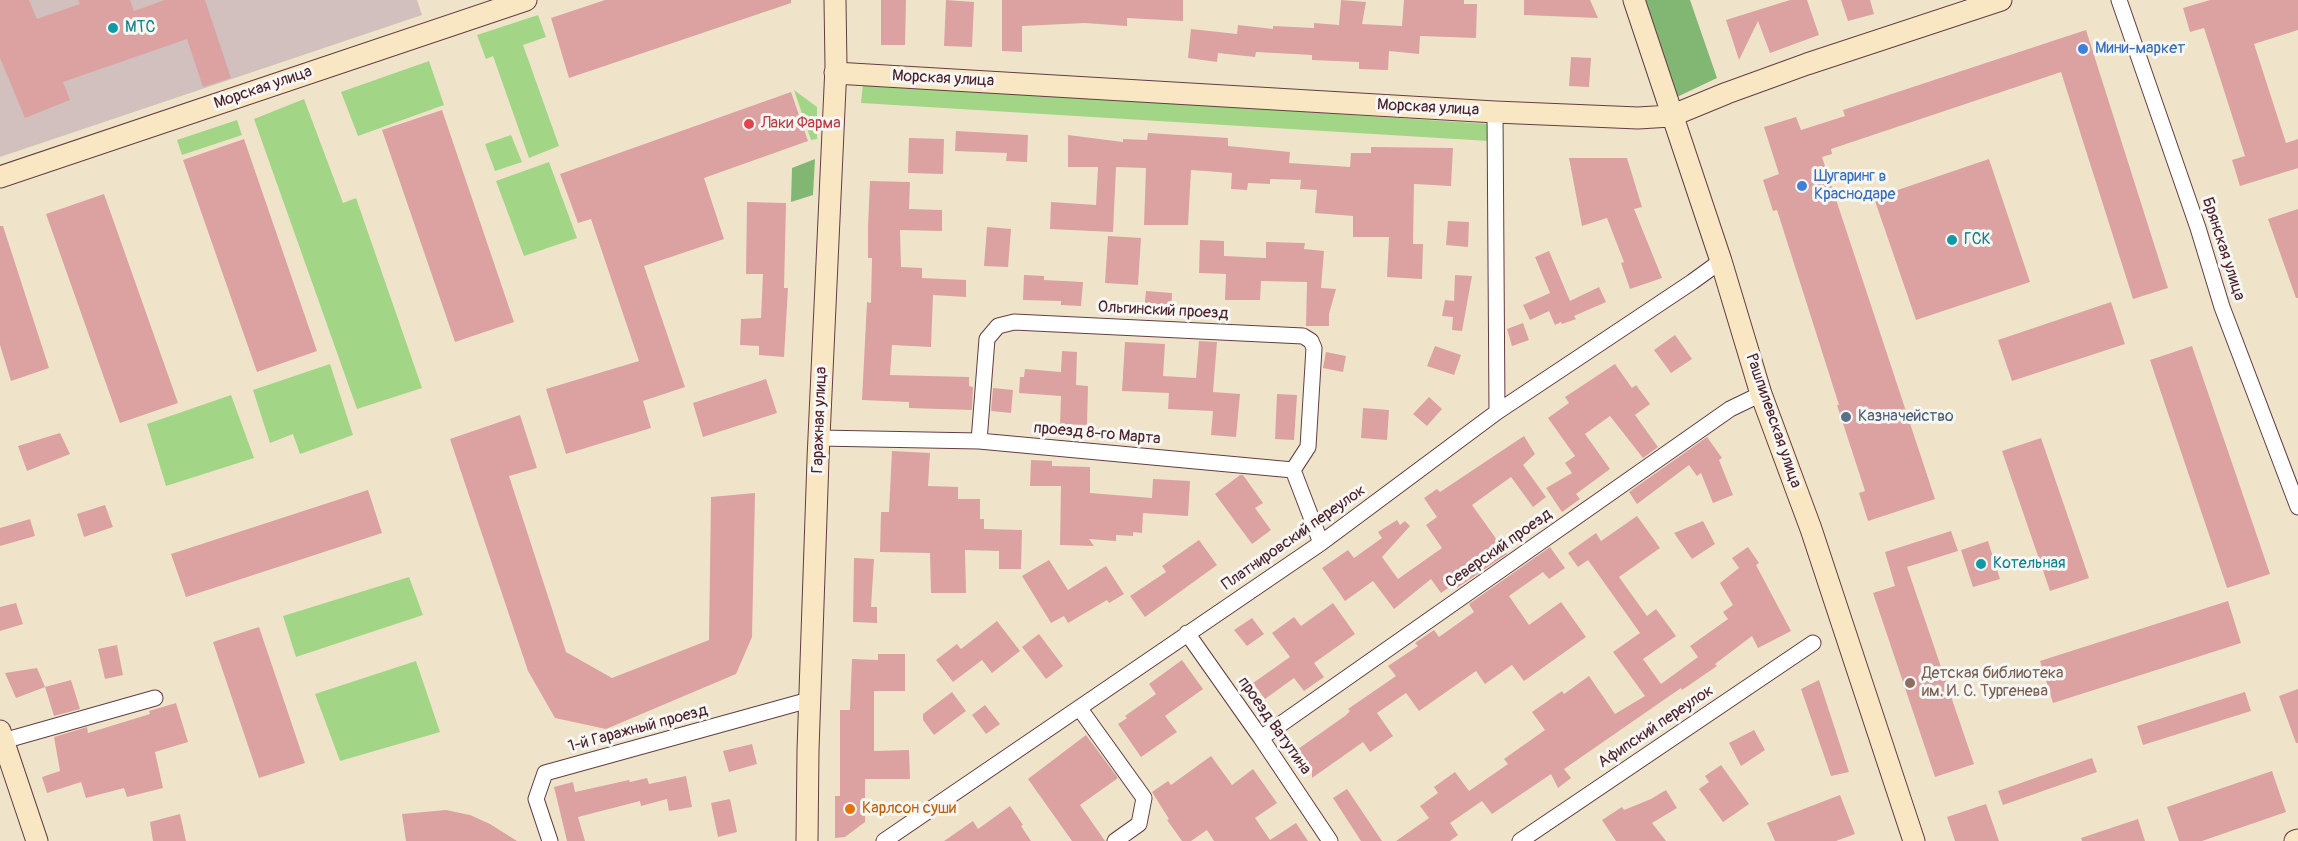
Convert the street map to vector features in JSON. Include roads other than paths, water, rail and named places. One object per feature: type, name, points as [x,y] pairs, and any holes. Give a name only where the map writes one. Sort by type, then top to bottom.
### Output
[{"type":"street","name":"Морская улица","points":[[0,177],[526,0]]},
{"type":"street","name":"Гаражная улица","points":[[807,841],[809,700],[835,73],[835,0]]},
{"type":"street","name":"Рашпилевская улица","points":[[1634,0],[1721,261],[1761,394],[1810,529],[1914,841]]},
{"type":"street","name":"Морская улица","points":[[835,73],[1495,112],[1638,118],[1671,116],[1807,64],[2001,0]]},
{"type":"street","name":"Брянская улица","points":[[2119,0],[2198,228],[2222,307],[2298,507]]},
{"type":"street","points":[[1495,112],[1497,412]]},
{"type":"street","name":"Платнировский переулок","points":[[884,841],[1321,543],[1497,412],[1721,261]]},
{"type":"street","name":"Ольгинский проезд","points":[[979,441],[987,339],[998,326],[1014,322],[1303,336],[1311,341],[1314,348],[1308,447],[1293,470]]},
{"type":"street","name":"Северский проезд","points":[[1261,738],[1730,409],[1761,394]]},
{"type":"street","name":"проезд 8-го Марта","points":[[819,438],[979,441],[1293,470]]},
{"type":"street","points":[[1293,470],[1321,543]]},
{"type":"street","name":"проезд Ватутина","points":[[1187,633],[1330,841]]},
{"type":"street","name":"Афипский переулок","points":[[1520,841],[1813,643]]},
{"type":"street","points":[[37,841],[2,736],[155,698]]},
{"type":"street","name":"1-й Гаражный проезд","points":[[550,841],[536,799],[545,773],[809,700]]},
{"type":"street","points":[[1080,709],[1144,798],[1139,824],[1115,841]]},
{"type":"place","name":"МТС","points":[[113,28]]},
{"type":"place","name":"Мини-маркет","points":[[2083,49]]},
{"type":"place","name":"Лаки Фарма","points":[[749,124]]},
{"type":"place","name":"Шугаринг в Краснодаре","points":[[1802,186]]},
{"type":"place","name":"ГСК","points":[[1952,240]]},
{"type":"place","name":"Казначейство","points":[[1846,417]]},
{"type":"place","name":"Котельная","points":[[1981,564]]},
{"type":"place","name":"Детская библиотека им. И. С. Тургенева","points":[[1910,683]]},
{"type":"place","name":"Карлсон суши","points":[[850,809]]}]
